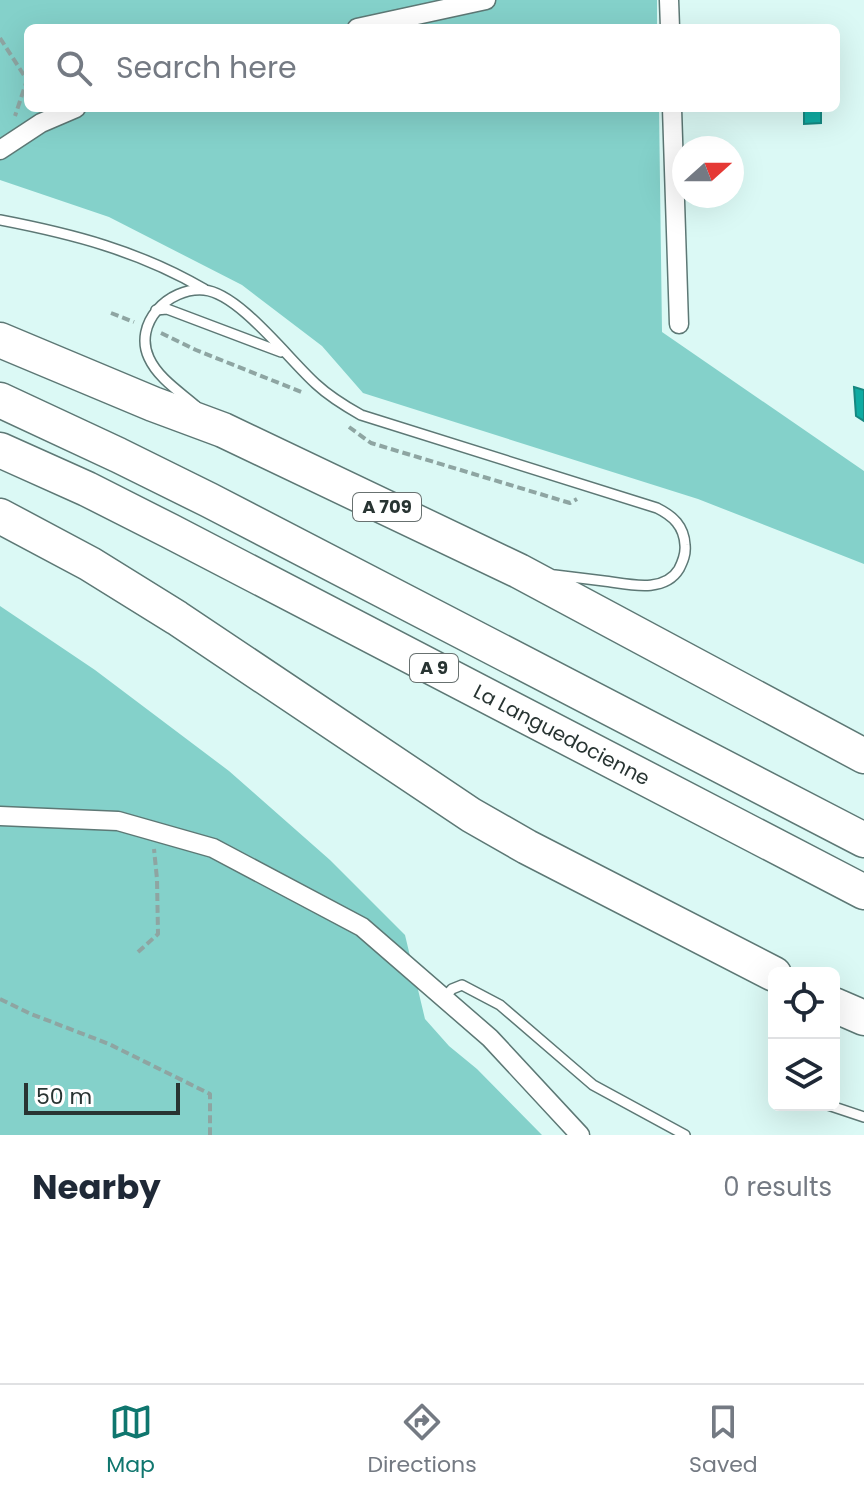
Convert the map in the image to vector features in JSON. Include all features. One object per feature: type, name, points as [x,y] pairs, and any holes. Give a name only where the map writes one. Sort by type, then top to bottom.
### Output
[{"type":"highway","name":"A 709","points":[[0,340],[223,430],[519,571],[864,756]]},
{"type":"highway","name":"A 9","points":[[0,400],[222,507],[864,840]]},
{"type":"highway","name":"La Languedocienne","points":[[0,450],[170,531],[864,892]]},
{"type":"highway","points":[[0,516],[90,564],[177,618],[471,815],[768,972]]},
{"type":"highway","points":[[840,1008],[864,1018]]},
{"type":"street","points":[[375,24],[486,0]]},
{"type":"street","points":[[669,0],[670,24]]},
{"type":"street","points":[[3,148],[41,123],[67,112]]},
{"type":"street","points":[[672,112],[679,324]]},
{"type":"street","points":[[0,816],[118,821],[213,848],[362,927],[490,1038],[580,1135]]},
{"type":"lane","points":[[0,220],[64,233],[125,252],[187,279],[226,299],[245,313],[332,399],[361,415],[657,508],[675,519],[685,539],[685,557],[676,573],[662,583],[651,586],[519,571]]},
{"type":"lane","points":[[205,290],[183,292],[168,299],[156,310],[147,327],[144,344],[149,360],[160,375],[223,430]]},
{"type":"lane","points":[[156,310],[167,309],[284,353]]},
{"type":"lane","points":[[444,998],[452,989],[462,985],[500,1005],[593,1085],[685,1135]]},
{"type":"lane","points":[[840,1109],[864,1117]]},
{"type":"path","points":[[0,38],[24,75]]},
{"type":"path","points":[[3,148],[24,88]]},
{"type":"path","points":[[138,952],[158,934],[152,831]]},
{"type":"path","points":[[0,999],[109,1044],[210,1094],[210,1135]]},
{"type":"shaded area","points":[[0,0],[657,0],[657,24],[24,24],[24,112],[659,112],[662,332],[864,471],[864,564],[698,499],[363,393],[322,346],[242,285],[109,217],[0,180]]},
{"type":"shaded area","points":[[804,112],[821,112],[821,123],[804,124]]},
{"type":"shaded area","points":[[854,387],[864,390],[864,421],[856,416]]},
{"type":"shaded area","points":[[0,606],[95,670],[229,771],[330,860],[405,935],[425,1019],[542,1135],[0,1135]]}]
